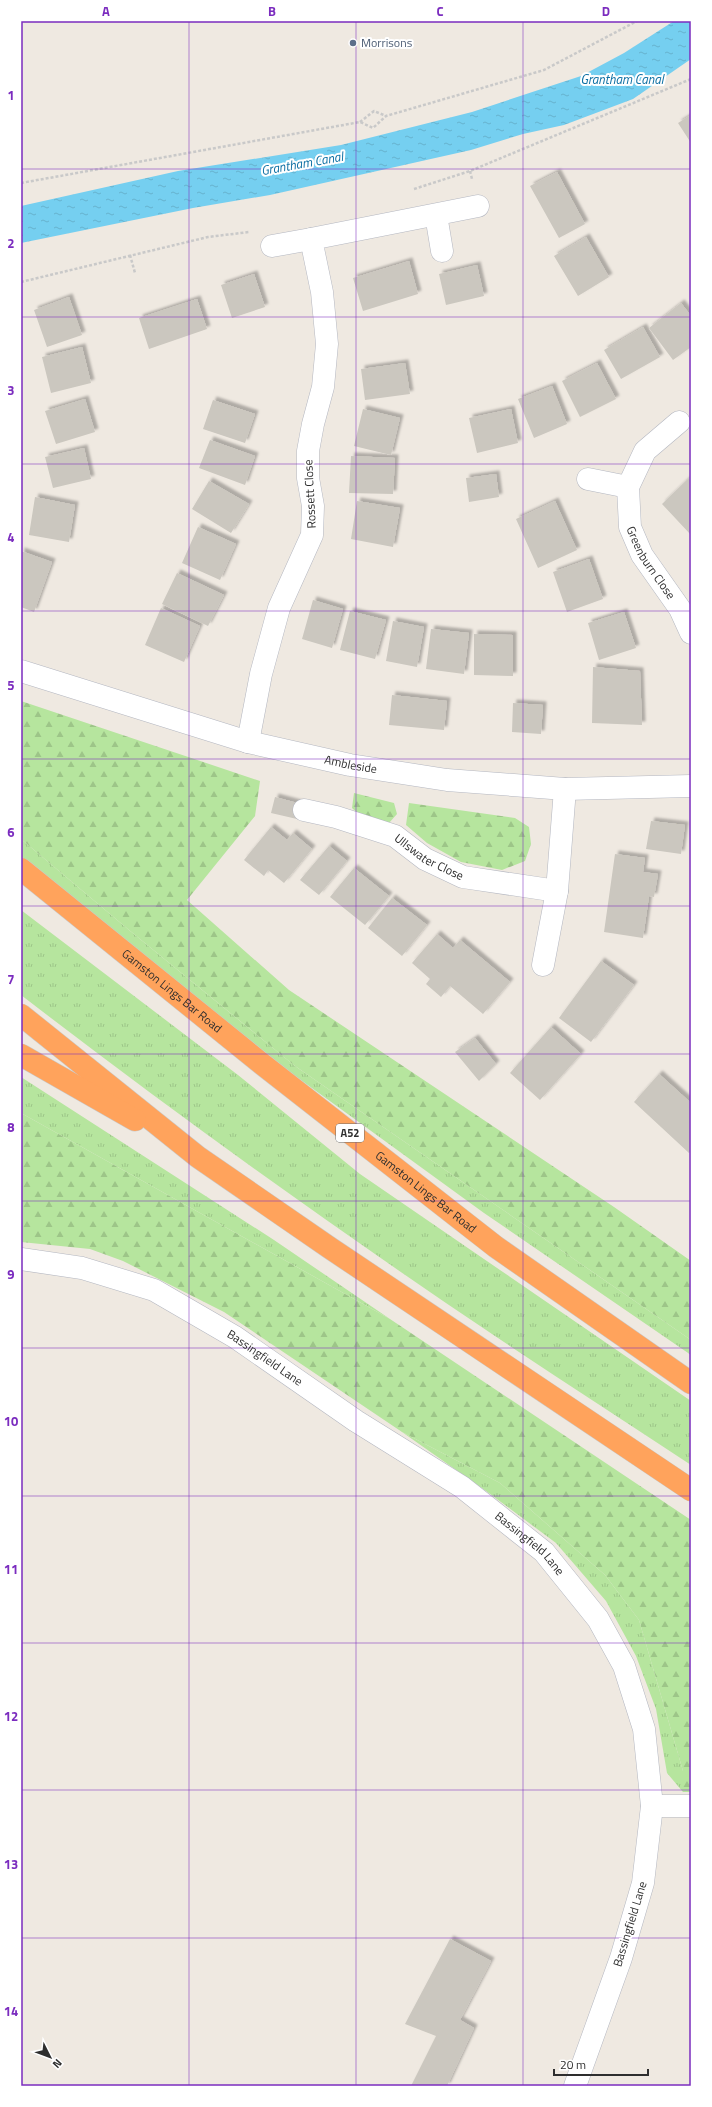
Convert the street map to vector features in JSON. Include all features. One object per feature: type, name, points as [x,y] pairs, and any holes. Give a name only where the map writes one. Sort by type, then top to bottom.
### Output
[{"type":"highway","name":"Gamston Lings Bar Road","points":[[22,870],[262,1064],[496,1248],[691,1382]]},
{"type":"highway","points":[[21,1015],[198,1157],[330,1248],[691,1490]]},
{"type":"highway","points":[[21,1055],[198,1157]]},
{"type":"street","points":[[272,246],[478,206]]},
{"type":"street","points":[[436,215],[442,251]]},
{"type":"street","name":"Rossett Close","points":[[248,742],[261,674],[279,608],[312,535],[312,506],[308,478],[308,452],[313,424],[323,387],[327,344],[322,292],[311,239]]},
{"type":"street","name":"Greenburn Close","points":[[679,422],[644,451],[628,486],[630,527],[642,556],[680,609],[691,633]]},
{"type":"street","points":[[588,479],[628,486]]},
{"type":"street","name":"Ambleside","points":[[21,671],[248,742],[350,765],[447,780],[565,789],[691,786]]},
{"type":"street","points":[[543,965],[557,891],[565,789]]},
{"type":"street","name":"Ullswater Close","points":[[304,810],[336,817],[396,836],[425,859],[463,878],[557,891]]},
{"type":"street","name":"Bassingfield Lane","points":[[21,1259],[82,1268],[154,1290],[234,1337],[356,1421],[462,1487],[544,1552],[598,1619],[624,1666],[644,1729],[652,1806],[643,1882],[621,1958],[575,2086]]},
{"type":"street","points":[[652,1806],[691,1806]]},
{"type":"path","points":[[360,122],[373,128],[386,116],[544,70],[638,21]]},
{"type":"path","points":[[412,189],[470,171],[691,79]]},
{"type":"path","points":[[21,183],[360,122],[374,111],[386,116]]},
{"type":"path","points":[[470,171],[478,206]]},
{"type":"path","points":[[21,282],[208,237],[252,231]]},
{"type":"path","points":[[130,255],[135,273]]},
{"type":"green space","points":[[21,701],[260,781],[255,816],[187,900],[289,990],[614,1207],[691,1261],[691,1340],[295,1066],[21,839]]},
{"type":"green space","points":[[354,793],[394,803],[397,814],[389,823],[363,818],[352,808]]},
{"type":"green space","points":[[409,803],[515,818],[529,827],[531,844],[525,861],[502,870],[461,862],[427,843],[406,825]]},
{"type":"green space","points":[[21,839],[295,1066],[691,1340],[691,1355],[484,1213],[294,1075],[21,859]]},
{"type":"green space","points":[[21,910],[238,1075],[360,1174],[691,1401],[691,1465],[492,1334],[372,1252],[136,1083],[21,995]]},
{"type":"green space","points":[[21,1077],[274,1240],[390,1319],[21,1113]]},
{"type":"green space","points":[[21,1113],[390,1319],[691,1520],[691,1792],[683,1792],[683,1771],[639,1620],[605,1575],[500,1483],[402,1432],[224,1312],[123,1261],[90,1249],[21,1242]]},
{"type":"green space","points":[[402,1432],[500,1483],[605,1575],[639,1620],[683,1771],[683,1792],[667,1773],[656,1709],[636,1656],[606,1601],[556,1543],[486,1491]]},
{"type":"water","name":"Grantham Canal","points":[[674,21],[691,21],[691,59],[633,99],[564,125],[523,134],[471,150],[270,195],[193,208],[21,243],[21,206],[178,171],[341,145],[472,112],[581,76],[624,53]]},
{"type":"building","points":[[691,115],[691,143],[678,123]]},
{"type":"building","points":[[557,172],[585,224],[559,238],[530,186]]},
{"type":"building","points":[[586,237],[609,277],[578,296],[554,256]]},
{"type":"building","points":[[409,261],[418,294],[363,311],[353,278]]},
{"type":"building","points":[[477,265],[484,296],[446,305],[439,274]]},
{"type":"building","points":[[254,274],[265,307],[232,318],[221,285]]},
{"type":"building","points":[[69,297],[82,335],[47,347],[34,310]]},
{"type":"building","points":[[197,299],[207,329],[149,349],[139,318]]},
{"type":"building","points":[[681,303],[691,316],[691,347],[673,360],[649,328]]},
{"type":"building","points":[[643,327],[660,357],[621,379],[604,350]]},
{"type":"building","points":[[82,347],[91,383],[51,393],[42,357]]},
{"type":"building","points":[[405,363],[410,394],[365,400],[361,369]]},
{"type":"building","points":[[597,363],[616,399],[580,417],[562,381]]},
{"type":"building","points":[[552,386],[567,424],[534,438],[518,399]]},
{"type":"building","points":[[85,399],[95,432],[56,444],[45,411]]},
{"type":"building","points":[[213,400],[255,414],[245,443],[203,429]]},
{"type":"building","points":[[363,409],[400,418],[391,455],[354,446]]},
{"type":"building","points":[[511,409],[518,443],[477,453],[469,418]]},
{"type":"building","points":[[210,440],[255,456],[245,485],[199,468]]},
{"type":"building","points":[[84,448],[91,479],[53,488],[45,457]]},
{"type":"building","points":[[351,456],[395,458],[393,494],[349,493]]},
{"type":"building","points":[[496,474],[499,497],[469,502],[466,478]]},
{"type":"building","points":[[689,478],[691,480],[691,535],[662,504]]},
{"type":"building","points":[[209,481],[249,504],[231,533],[192,509]]},
{"type":"building","points":[[35,497],[75,505],[69,542],[29,535]]},
{"type":"building","points":[[357,501],[400,508],[393,547],[351,539]]},
{"type":"building","points":[[555,501],[577,550],[538,568],[516,519]]},
{"type":"building","points":[[198,527],[236,544],[220,580],[182,563]]},
{"type":"building","points":[[21,551],[52,562],[34,612],[21,607]]},
{"type":"building","points":[[589,559],[603,599],[567,612],[553,572]]},
{"type":"building","points":[[177,573],[224,595],[208,626],[162,604]]},
{"type":"building","points":[[313,600],[343,609],[332,648],[302,639]]},
{"type":"building","points":[[161,608],[200,626],[184,662],[145,645]]},
{"type":"building","points":[[350,611],[386,620],[375,659],[340,650]]},
{"type":"building","points":[[624,612],[636,648],[599,660],[588,623]]},
{"type":"building","points":[[393,621],[424,627],[417,667],[386,661]]},
{"type":"building","points":[[431,629],[469,633],[464,674],[426,669]]},
{"type":"building","points":[[474,634],[513,635],[513,676],[474,675]]},
{"type":"building","points":[[593,667],[640,671],[642,725],[592,723]]},
{"type":"building","points":[[392,695],[447,701],[444,730],[389,725]]},
{"type":"building","points":[[513,703],[543,705],[541,734],[512,732]]},
{"type":"building","points":[[275,797],[301,804],[297,819],[271,813]]},
{"type":"building","points":[[651,821],[685,825],[681,854],[646,849]]},
{"type":"building","points":[[271,827],[287,840],[293,833],[312,849],[284,883],[268,870],[264,876],[244,860]]},
{"type":"building","points":[[329,846],[347,861],[319,895],[300,880]]},
{"type":"building","points":[[615,854],[645,858],[643,872],[658,874],[654,897],[649,896],[643,938],[604,932]]},
{"type":"building","points":[[354,868],[389,896],[365,925],[330,897]]},
{"type":"building","points":[[392,898],[427,925],[402,956],[368,928]]},
{"type":"building","points":[[437,934],[453,948],[460,940],[510,982],[483,1014],[450,986],[441,997],[426,984],[430,979],[412,963]]},
{"type":"building","points":[[601,961],[634,985],[591,1042],[559,1018]]},
{"type":"building","points":[[551,1027],[581,1054],[540,1100],[510,1073]]},
{"type":"building","points":[[475,1038],[496,1064],[479,1081],[455,1052]]},
{"type":"building","points":[[659,1074],[691,1103],[691,1151],[689,1153],[634,1102]]},
{"type":"building","points":[[450,1939],[491,1961],[460,2020],[474,2028],[447,2086],[411,2086],[436,2036],[405,2024]]},
{"type":"place","name":"Morrisons","points":[[353,43]]}]
